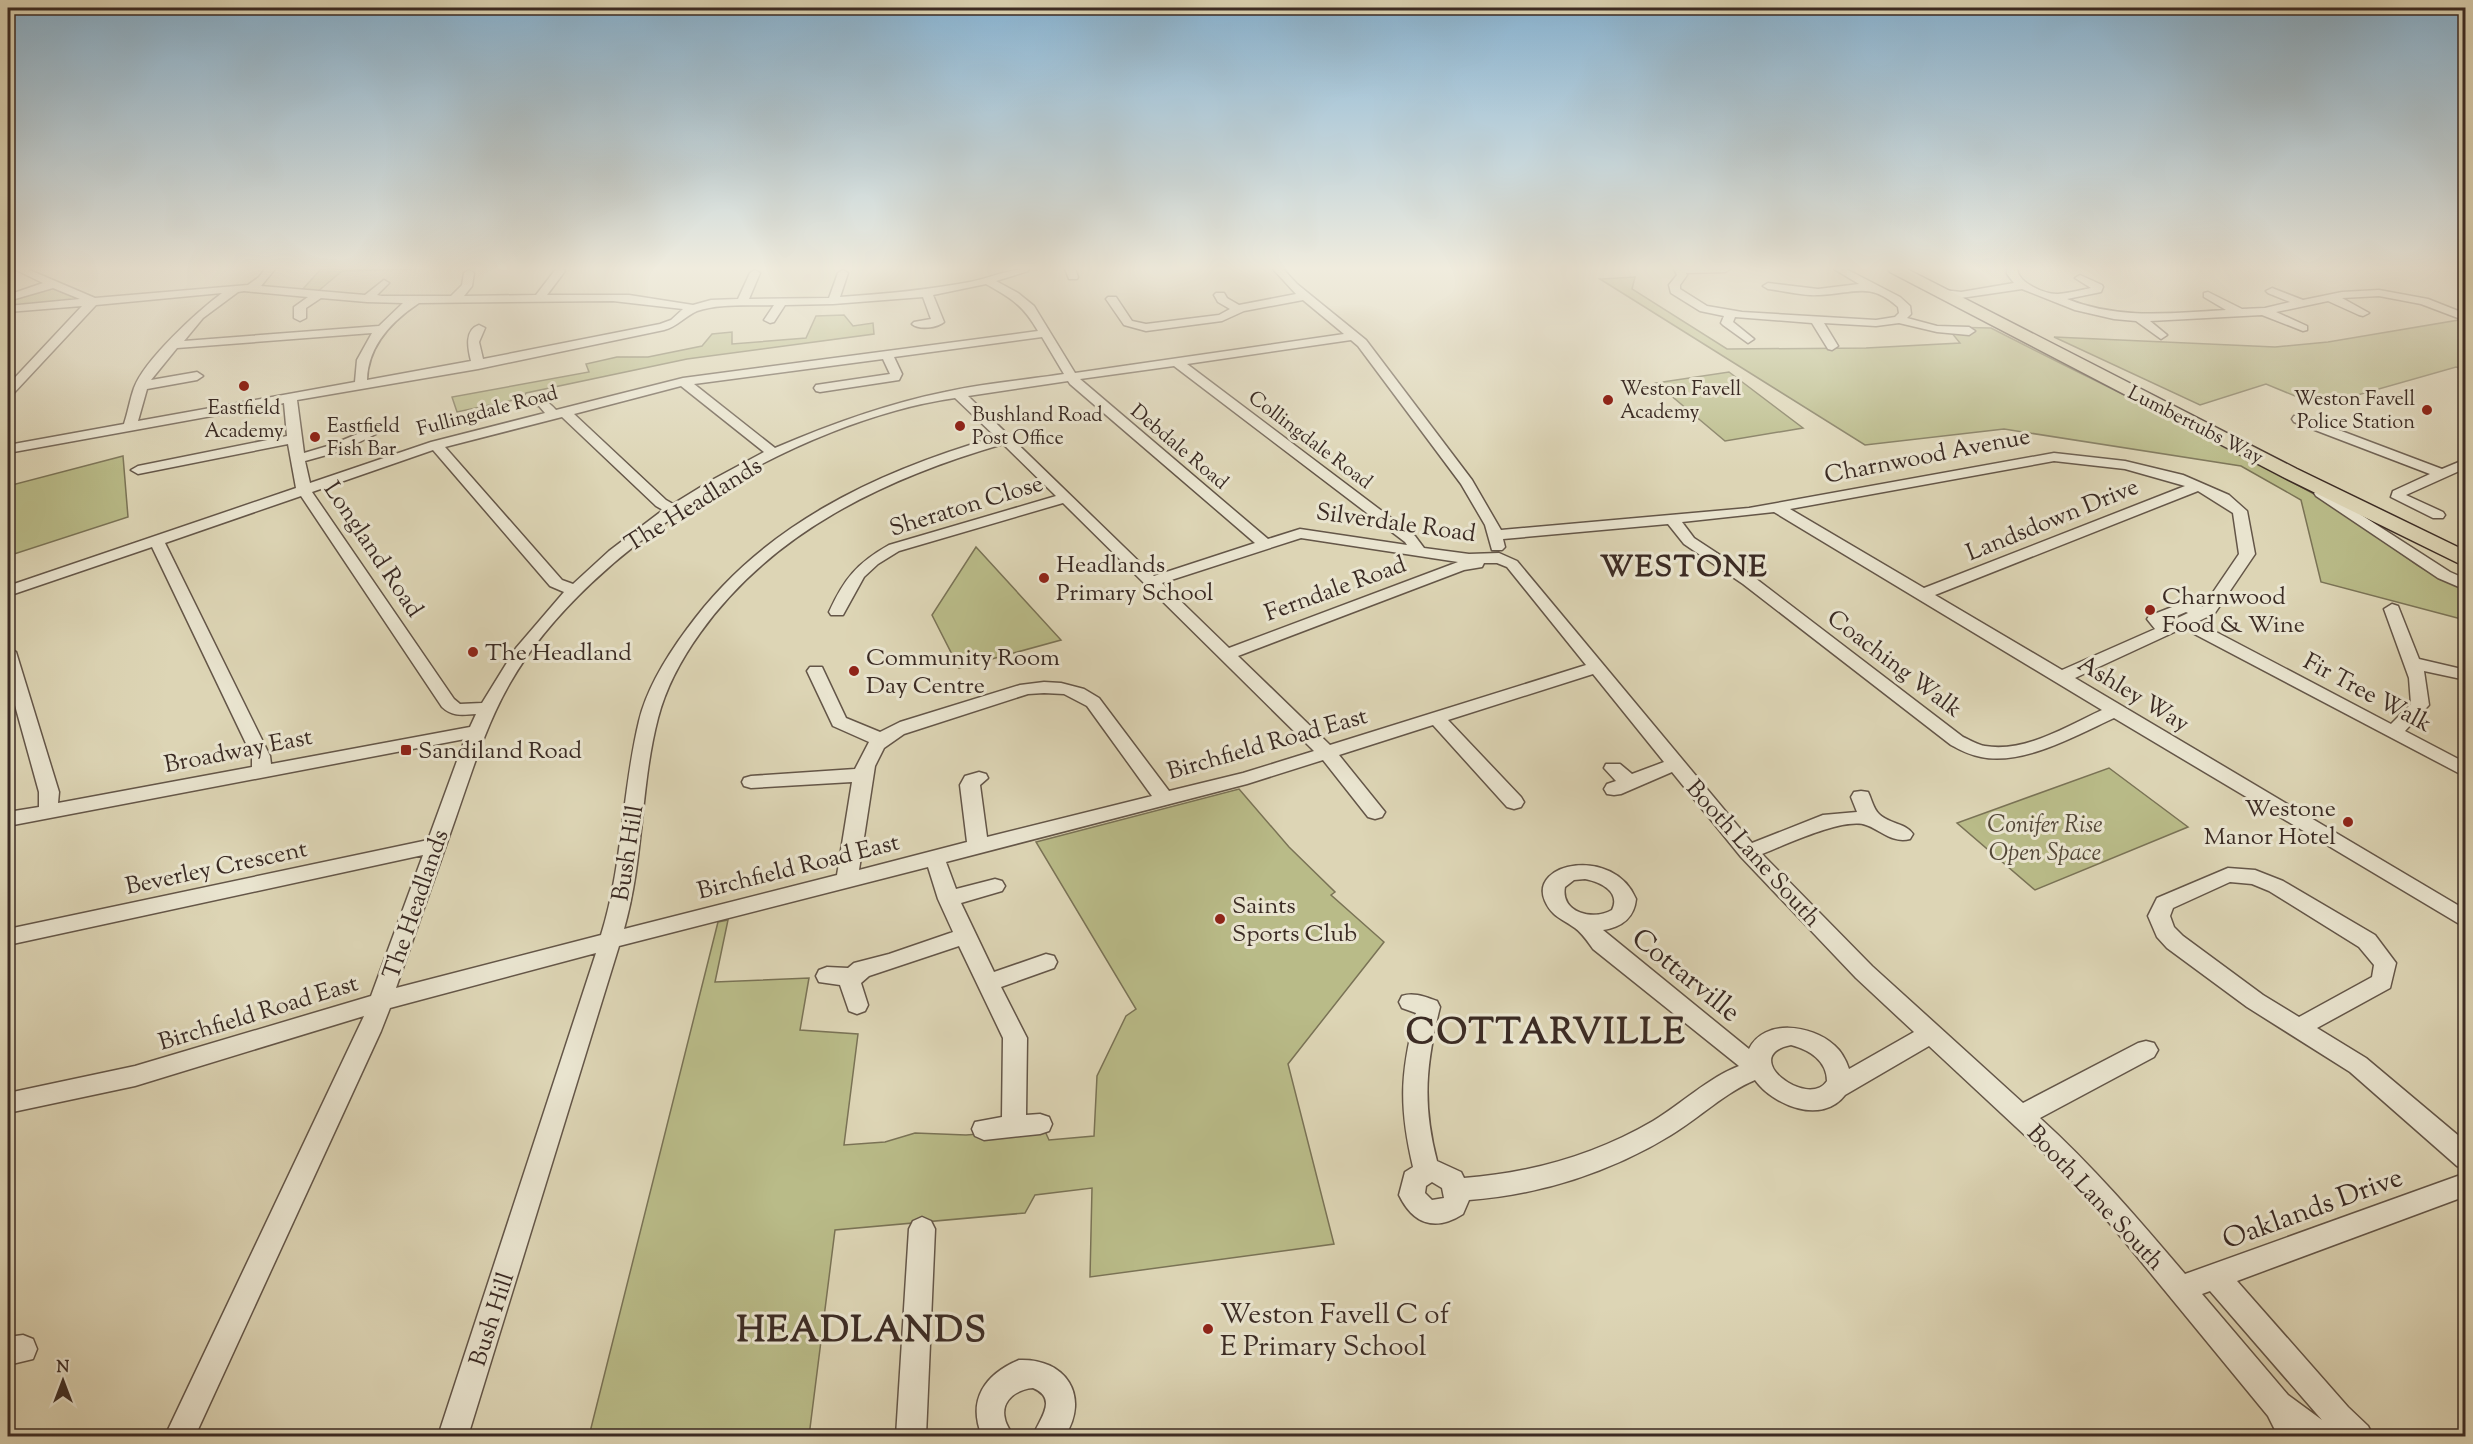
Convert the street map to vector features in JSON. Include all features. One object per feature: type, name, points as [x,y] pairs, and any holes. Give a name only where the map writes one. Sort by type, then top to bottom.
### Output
[{"type":"highway","name":"Lumbertubs Way","points":[[2040,336],[2290,473],[2466,560]]},
{"type":"highway","name":"Lumbertubs Way","points":[[2045,336],[2311,474],[2466,549]]},
{"type":"street","points":[[8,392],[60,336]]},
{"type":"street","points":[[130,427],[141,386],[152,369],[180,336]]},
{"type":"street","points":[[172,345],[285,336]]},
{"type":"street","points":[[361,385],[363,357],[376,336]]},
{"type":"street","points":[[475,336],[472,342],[478,365]]},
{"type":"street","points":[[8,449],[361,385],[413,381],[478,365],[624,336]]},
{"type":"street","name":"Fullingdale Road","points":[[8,591],[436,446],[683,382],[1020,336]]},
{"type":"street","name":"Debdale Road","points":[[1048,336],[1071,377],[1265,544]]},
{"type":"street","name":"The Headlands","points":[[180,1437],[370,1031],[477,731],[488,708],[529,642],[574,590],[617,551],[674,510],[731,476],[775,454],[856,420],[958,393],[1351,336]]},
{"type":"street","points":[[1354,336],[1362,343],[1451,459],[1485,511],[1496,536],[1499,558]]},
{"type":"street","points":[[1745,336],[1749,339]]},
{"type":"street","points":[[1826,336],[1832,346]]},
{"type":"street","points":[[824,391],[895,377],[896,374],[887,354]]},
{"type":"street","name":"Collingdale Road","points":[[1177,362],[1410,539],[1419,551]]},
{"type":"street","points":[[141,386],[197,376]]},
{"type":"street","points":[[683,382],[775,454]]},
{"type":"street","points":[[958,393],[1328,754],[1375,812]]},
{"type":"street","name":"Longland Road","points":[[290,398],[294,439],[304,490],[448,703],[456,710]]},
{"type":"street","points":[[532,401],[543,403],[558,414],[661,503],[674,510]]},
{"type":"street","points":[[2299,419],[2442,474]]},
{"type":"street","points":[[298,459],[369,434],[368,425]]},
{"type":"street","points":[[138,470],[294,439]]},
{"type":"street","name":"Bush Hill","points":[[453,1437],[621,902],[649,720],[668,671],[699,620],[739,576],[788,536],[828,508],[902,471],[1005,439]]},
{"type":"street","points":[[436,446],[556,583],[574,590]]},
{"type":"street","name":"Charnwood Avenue","points":[[1496,536],[1779,508],[2054,457],[2175,476],[2229,501],[2240,511],[2248,547],[2247,554],[2209,610],[2062,677]]},
{"type":"street","points":[[2438,515],[2398,497],[2398,494],[2466,463]]},
{"type":"street","points":[[2290,473],[2370,524],[2444,576],[2466,585]]},
{"type":"street","name":"Landsdown Drive","points":[[1923,594],[2198,486]]},
{"type":"street","name":"Sheraton Close","points":[[834,608],[855,575],[871,561],[894,548],[1065,498]]},
{"type":"street","name":"Ashley Way","points":[[1779,508],[2466,920]]},
{"type":"street","name":"Coaching Walk","points":[[1672,519],[1689,541],[1749,581],[1958,741],[1982,752],[2011,752],[2053,738],[2116,710]]},
{"type":"street","name":"Silverdale Road","points":[[1151,582],[1300,533],[1419,551],[1462,562]]},
{"type":"street","points":[[156,540],[261,756],[262,772]]},
{"type":"street","name":"Ferndale Road","points":[[1225,655],[1462,562],[1467,567],[1499,558]]},
{"type":"street","name":"Booth Lane South","points":[[1499,558],[1512,564],[1520,572],[1748,852],[1814,923],[2086,1178],[2278,1405],[2318,1437]]},
{"type":"street","points":[[2165,630],[2155,620],[2185,607],[2204,614]]},
{"type":"street","points":[[2392,609],[2418,678],[2420,705],[2393,733]]},
{"type":"street","name":"Fir Tree Walk","points":[[2185,622],[2466,771]]},
{"type":"street","points":[[8,652],[49,792],[48,812]]},
{"type":"street","points":[[2413,663],[2466,675]]},
{"type":"street","name":"Birchfield Road East","points":[[8,1103],[135,1076],[382,1000],[847,879],[1165,800],[1328,754],[1597,668]]},
{"type":"street","points":[[816,671],[839,722],[880,740]]},
{"type":"street","points":[[847,879],[863,775],[869,753],[880,740],[906,726],[1019,691],[1042,687],[1064,688],[1081,694],[1098,707],[1165,800]]},
{"type":"street","points":[[422,741],[445,729],[453,719],[456,710],[488,708]]},
{"type":"street","points":[[1437,719],[1514,802]]},
{"type":"street","name":"Broadway East","points":[[8,819],[477,731]]},
{"type":"street","points":[[1612,768],[1621,785],[1676,765]]},
{"type":"street","points":[[751,782],[863,775]]},
{"type":"street","points":[[978,847],[970,785],[972,780],[979,778]]},
{"type":"street","points":[[1861,797],[1869,818],[1877,824],[1903,834]]},
{"type":"street","points":[[1748,852],[1830,820],[1869,818]]},
{"type":"street","name":"Beverley Crescent","points":[[8,938],[436,845]]},
{"type":"street","points":[[935,858],[948,899],[1015,1038],[1014,1126]]},
{"type":"street","points":[[2298,1028],[2382,982],[2385,963],[2367,941],[2276,886],[2255,877],[2228,875],[2164,903],[2159,916],[2165,931],[2175,942],[2255,1001],[2298,1028],[2358,1065],[2466,1158]]},
{"type":"street","points":[[948,899],[995,886]]},
{"type":"street","name":"Cottarville","points":[[1582,922],[1601,943],[1734,1051],[1760,1068],[1770,1084],[1784,1094],[1798,1099],[1822,1100],[1838,1087],[1930,1034]]},
{"type":"street","points":[[827,976],[852,977],[868,966],[891,962],[965,936]]},
{"type":"street","points":[[988,983],[1047,962]]},
{"type":"street","points":[[852,977],[851,988],[857,1005]]},
{"type":"street","points":[[1410,1002],[1429,1007],[1419,1042],[1414,1087],[1414,1110],[1427,1172]]},
{"type":"street","points":[[1457,1190],[1480,1189],[1573,1169],[1633,1144],[1740,1076],[1760,1068],[1758,1054],[1768,1041],[1778,1037],[1791,1036],[1806,1040],[1828,1053],[1840,1072],[1838,1087]]},
{"type":"street","points":[[2021,1116],[2146,1050]]},
{"type":"street","points":[[984,1129],[1040,1124]]},
{"type":"street","points":[[1427,1172],[1445,1175],[1452,1180],[1457,1190],[1457,1200],[1448,1211],[1440,1213],[1423,1209],[1413,1199],[1411,1188],[1414,1180],[1427,1172]]},
{"type":"street","name":"Oaklands Drive","points":[[2180,1289],[2466,1184]]},
{"type":"street","points":[[911,1437],[922,1229]]},
{"type":"street","points":[[2215,1276],[2358,1437]]},
{"type":"street","points":[[998,1437],[989,1417],[991,1404],[997,1391],[1018,1375],[1030,1373],[1043,1375],[1059,1390],[1062,1414],[1057,1426],[1048,1436]]},
{"type":"street","name":"Booth Lane South","points":[[2278,1405],[2294,1437]]},
{"type":"green space","points":[[710,336],[732,336],[732,344],[856,336],[687,359],[526,393],[523,398],[457,412],[452,397],[589,372],[586,364],[617,357],[648,357],[702,346]]},
{"type":"green space","points":[[1692,336],[1707,336],[1727,349],[1866,348],[1960,343],[1955,336],[2008,336],[2207,437],[2335,506],[2416,564],[2449,583],[2465,589],[2465,620],[2321,582],[2301,500],[2241,466],[2004,429],[1865,445]]},
{"type":"green space","points":[[2361,336],[2465,336],[2465,370],[2456,367],[2319,406],[2266,384],[2200,405],[2054,337],[2275,347]]},
{"type":"green space","points":[[1729,372],[1803,428],[1725,441],[1656,383]]},
{"type":"green space","points":[[123,456],[128,517],[8,556],[8,486]]},
{"type":"green space","points":[[976,547],[1061,640],[959,668],[932,615]]},
{"type":"green space","name":"Conifer Rise Open Space","points":[[2109,768],[2188,827],[2035,890],[1957,823]]},
{"type":"green space","points":[[1239,789],[1289,847],[1335,892],[1331,895],[1384,942],[1288,1064],[1334,1244],[1090,1277],[1092,1188],[1035,1195],[1025,1213],[835,1230],[809,1436],[589,1436],[718,922],[728,920],[715,982],[809,978],[800,1030],[858,1034],[844,1145],[885,1142],[915,1133],[966,1135],[1044,1129],[1049,1140],[1094,1136],[1097,1076],[1126,1016],[1136,1009],[1036,842]]},
{"type":"place","name":"Eastfield Academy","points":[[244,386]]},
{"type":"place","name":"Weston Favell Academy","points":[[1608,400]]},
{"type":"place","name":"Weston Favell Police Station","points":[[2427,410]]},
{"type":"place","name":"Bushland Road Post Office","points":[[960,426]]},
{"type":"place","name":"Eastfield Fish Bar","points":[[315,437]]},
{"type":"place","name":"Headlands Primary School","points":[[1044,578]]},
{"type":"place","name":"Charnwood Food & Wine","points":[[2150,610]]},
{"type":"place","name":"The Headland","points":[[473,652]]},
{"type":"place","name":"Community Room Day Centre","points":[[854,671]]},
{"type":"place","name":"Sandiland Road","points":[[406,750]]},
{"type":"place","name":"Westone Manor Hotel","points":[[2348,822]]},
{"type":"place","name":"Saints Sports Club","points":[[1220,919]]},
{"type":"place","name":"Weston Favell C of E Primary School","points":[[1208,1329]]},
{"type":"district","name":"WESTONE","points":[[1684,566]]},
{"type":"district","name":"COTTARVILLE","points":[[1546,1030]]},
{"type":"district","name":"HEADLANDS","points":[[862,1328]]}]
